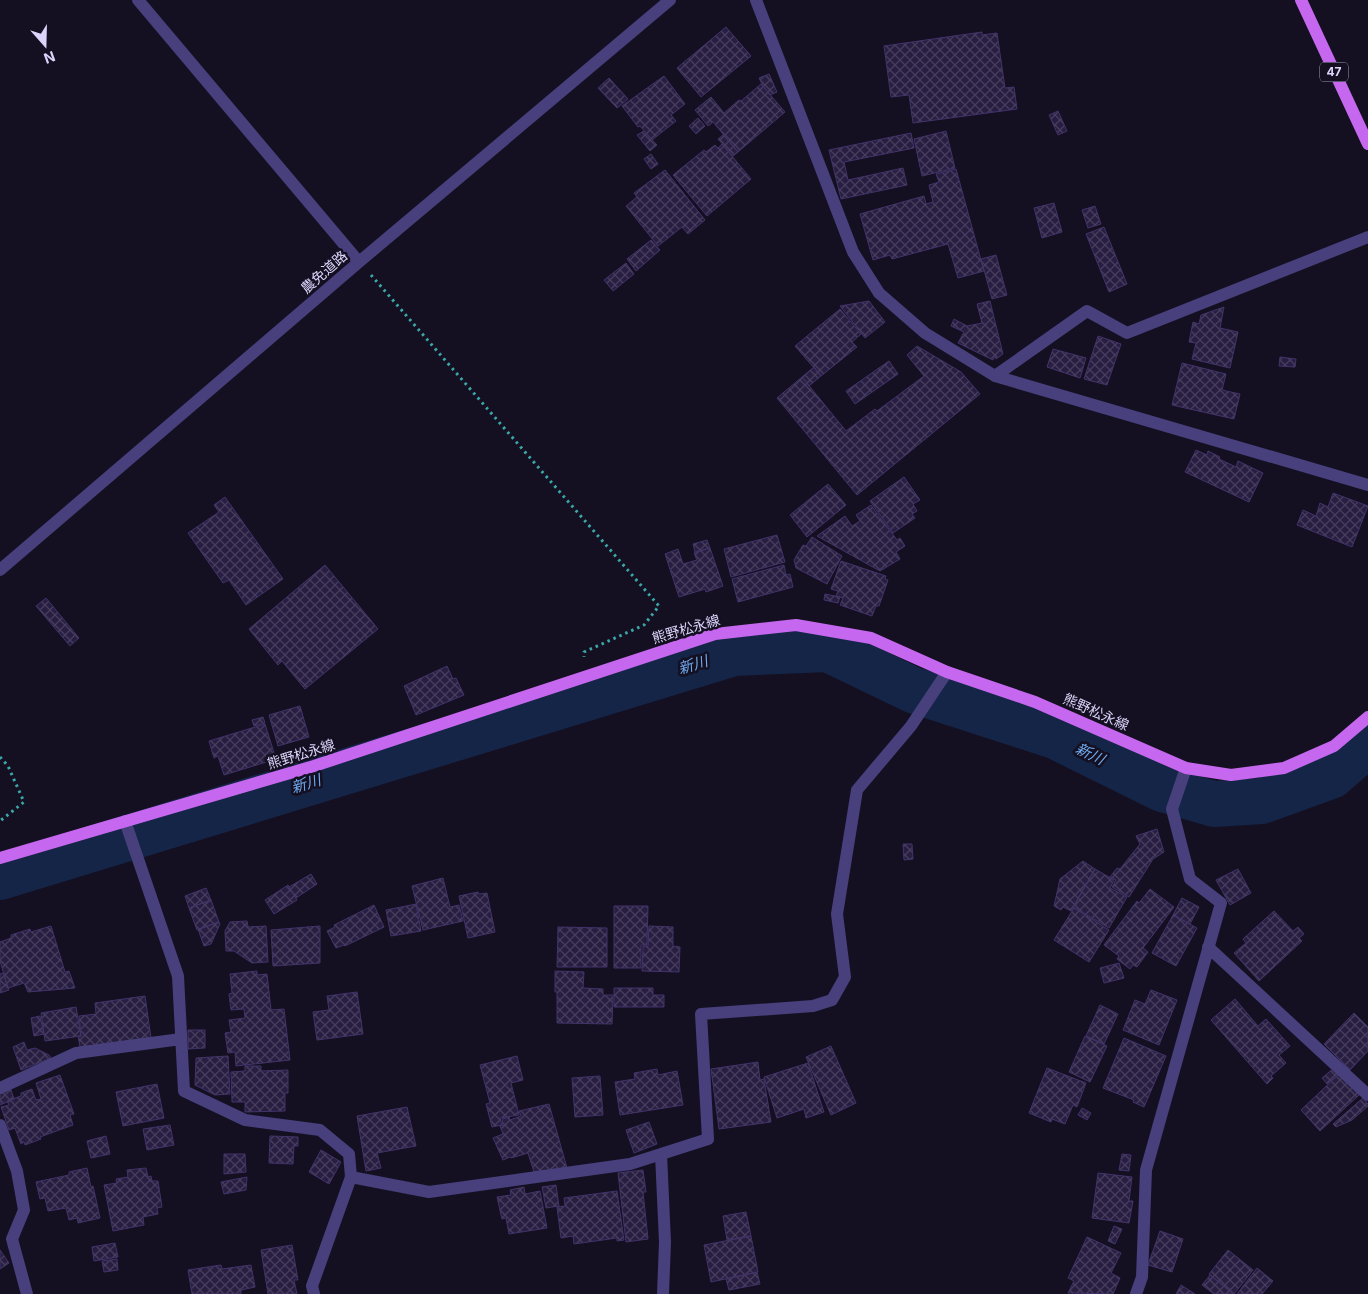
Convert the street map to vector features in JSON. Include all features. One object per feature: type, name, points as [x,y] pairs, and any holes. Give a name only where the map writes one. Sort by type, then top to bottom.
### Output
[{"type":"main road","name":"47","points":[[1301,0],[1368,144]]},
{"type":"main road","name":"熊野松永線","points":[[0,858],[314,766],[715,634],[796,625],[871,638],[947,672],[1035,702],[1186,768],[1231,775],[1284,768],[1334,746],[1368,717]]},
{"type":"street","points":[[138,0],[359,262]]},
{"type":"street","name":"農免道路","points":[[0,570],[359,262],[670,0]]},
{"type":"street","points":[[756,0],[853,252],[879,293],[925,333],[995,376],[1368,485]]},
{"type":"street","points":[[995,376],[1087,311],[1127,333],[1368,237]]},
{"type":"street","points":[[351,1177],[429,1192],[630,1164],[708,1139],[701,1014],[813,1006],[832,1000],[846,976],[837,914],[856,790],[911,726],[947,672]]},
{"type":"street","points":[[1136,1294],[1142,1277],[1146,1170],[1221,903],[1190,879],[1172,809],[1186,768]]},
{"type":"street","points":[[125,821],[178,976],[184,1091],[245,1120],[320,1130],[349,1154],[351,1177],[312,1286],[314,1294]]},
{"type":"street","points":[[1208,947],[1368,1095]]},
{"type":"street","points":[[0,1088],[76,1053],[181,1039]]},
{"type":"street","points":[[0,1125],[18,1171],[24,1210],[12,1239],[27,1294]]},
{"type":"street","points":[[660,1154],[666,1242],[663,1294]]},
{"type":"path","points":[[359,262],[659,606],[644,625],[584,652],[586,675]]},
{"type":"path","points":[[0,757],[8,766],[24,802],[0,822]]},
{"type":"building","points":[[726,27],[751,56],[701,97],[677,68]]},
{"type":"building","points":[[982,32],[982,35],[997,33],[1005,88],[1014,87],[1017,109],[913,123],[909,95],[891,97],[884,46]]},
{"type":"building","points":[[769,74],[777,92],[770,95],[759,78]]},
{"type":"building","points":[[664,76],[685,104],[671,115],[676,121],[652,140],[640,126],[638,127],[622,106]]},
{"type":"building","points":[[609,78],[628,99],[617,108],[598,88]]},
{"type":"building","points":[[761,84],[785,112],[738,152],[713,122],[708,126],[695,110],[711,97],[724,113]]},
{"type":"building","points":[[1058,111],[1067,131],[1058,135],[1049,115]]},
{"type":"building","points":[[698,118],[705,126],[696,134],[689,126]]},
{"type":"building","points":[[644,131],[657,145],[650,151],[637,135]]},
{"type":"building","points":[[946,131],[955,168],[922,176],[914,139]]},
{"type":"building","points":[[911,133],[914,148],[844,162],[848,180],[903,168],[907,185],[841,199],[829,150]]},
{"type":"building","points":[[723,135],[738,152],[733,156],[718,139]]},
{"type":"building","points":[[722,144],[751,179],[707,216],[673,175],[704,150],[706,152],[715,145],[718,148]]},
{"type":"building","points":[[651,154],[658,164],[651,169],[644,159]]},
{"type":"building","points":[[956,169],[984,271],[958,278],[948,244],[892,259],[890,255],[873,260],[860,214],[924,196],[926,204],[933,202],[929,185],[939,182],[936,174]]},
{"type":"building","points":[[665,170],[705,220],[688,234],[682,227],[658,246],[626,206],[637,197],[634,193]]},
{"type":"building","points":[[1054,203],[1062,232],[1042,238],[1034,208]]},
{"type":"building","points":[[1095,206],[1101,224],[1088,228],[1082,210]]},
{"type":"building","points":[[1104,227],[1127,284],[1109,292],[1086,234]]},
{"type":"building","points":[[651,240],[660,250],[636,271],[627,259]]},
{"type":"building","points":[[996,255],[1007,295],[992,299],[981,259]]},
{"type":"building","points":[[626,263],[634,274],[613,291],[604,280]]},
{"type":"building","points":[[869,301],[885,322],[865,338],[840,306]]},
{"type":"building","points":[[990,301],[1003,354],[996,359],[995,356],[993,360],[958,343],[964,332],[951,326],[954,319],[967,326],[982,323],[977,304]]},
{"type":"building","points":[[1224,307],[1220,328],[1238,332],[1230,368],[1192,359],[1196,343],[1189,342],[1193,322],[1199,324],[1201,315]]},
{"type":"building","points":[[840,309],[861,334],[852,342],[857,347],[821,376],[795,346]]},
{"type":"building","points":[[1098,336],[1121,344],[1107,385],[1084,379]]},
{"type":"building","points":[[917,346],[961,372],[980,394],[857,495],[777,398],[802,377],[846,431],[875,409],[877,411],[924,376],[907,355]]},
{"type":"building","points":[[1053,349],[1086,358],[1080,378],[1047,367]]},
{"type":"building","points":[[1280,357],[1296,359],[1295,367],[1279,366]]},
{"type":"building","points":[[889,361],[898,374],[855,404],[846,391]]},
{"type":"building","points":[[1182,363],[1226,374],[1222,390],[1240,394],[1234,419],[1172,405]]},
{"type":"building","points":[[814,367],[821,376],[809,386],[802,377]]},
{"type":"building","points":[[1196,450],[1207,455],[1208,451],[1236,467],[1238,461],[1263,473],[1249,502],[1185,472]]},
{"type":"building","points":[[904,477],[920,500],[913,504],[917,511],[912,514],[915,518],[893,533],[870,501]]},
{"type":"building","points":[[828,484],[846,505],[807,537],[790,515]]},
{"type":"building","points":[[1333,493],[1368,506],[1352,547],[1297,525],[1303,510],[1316,516],[1320,503],[1328,507]]},
{"type":"building","points":[[225,497],[283,579],[246,605],[229,580],[223,583],[188,533],[219,512],[214,505]]},
{"type":"building","points":[[871,505],[897,540],[900,538],[905,546],[896,552],[900,559],[880,571],[817,536],[845,516],[852,526],[860,521],[856,515]]},
{"type":"building","points":[[777,535],[785,562],[731,577],[724,549]]},
{"type":"building","points":[[812,537],[842,556],[827,584],[796,568],[794,560],[803,545],[806,546]]},
{"type":"building","points":[[707,540],[710,548],[695,552],[693,544]]},
{"type":"building","points":[[710,548],[723,586],[706,592],[705,589],[679,597],[665,554],[678,549],[683,564],[697,560],[694,553]]},
{"type":"building","points":[[841,561],[886,576],[885,579],[888,580],[879,606],[876,606],[872,616],[840,605],[843,598],[836,596],[838,591],[831,589]]},
{"type":"building","points":[[325,565],[378,629],[305,689],[282,661],[278,665],[249,629]]},
{"type":"building","points":[[784,565],[786,575],[790,574],[793,587],[738,602],[732,579]]},
{"type":"building","points":[[825,594],[840,597],[838,603],[824,600]]},
{"type":"building","points":[[46,598],[79,638],[70,646],[36,606]]},
{"type":"building","points":[[447,666],[453,679],[456,678],[464,695],[416,715],[404,686]]},
{"type":"building","points":[[300,706],[309,737],[278,746],[269,715]]},
{"type":"building","points":[[263,717],[265,723],[254,726],[252,720]]},
{"type":"building","points":[[265,724],[276,759],[224,775],[218,756],[214,758],[209,741]]},
{"type":"building","points":[[1157,829],[1164,852],[1153,859],[1129,897],[1112,887],[1116,880],[1110,877],[1117,868],[1120,869],[1140,844],[1136,836]]},
{"type":"building","points":[[903,844],[912,844],[913,859],[904,860]]},
{"type":"building","points":[[1083,861],[1095,869],[1071,911],[1063,907],[1061,910],[1054,906],[1060,879]]},
{"type":"building","points":[[1095,869],[1114,880],[1110,888],[1127,897],[1109,928],[1073,907]]},
{"type":"building","points":[[1238,869],[1251,893],[1230,905],[1216,880]]},
{"type":"building","points":[[311,874],[317,884],[296,898],[289,887]]},
{"type":"building","points":[[443,878],[450,907],[459,905],[463,921],[423,930],[412,886]]},
{"type":"building","points":[[288,885],[297,900],[274,914],[265,900]]},
{"type":"building","points":[[206,888],[211,900],[189,908],[185,896]]},
{"type":"building","points":[[1150,889],[1174,907],[1143,948],[1148,952],[1137,967],[1133,965],[1130,969],[1117,959],[1119,956],[1104,945],[1137,901],[1139,903]]},
{"type":"building","points":[[478,892],[479,894],[487,893],[495,932],[468,938],[459,896]]},
{"type":"building","points":[[1182,898],[1199,907],[1190,924],[1173,915]]},
{"type":"building","points":[[211,900],[219,922],[197,930],[189,908]]},
{"type":"building","points":[[416,904],[421,931],[391,936],[386,910]]},
{"type":"building","points":[[374,905],[384,927],[345,946],[336,948],[327,931],[335,927],[334,925]]},
{"type":"building","points":[[614,906],[648,906],[647,945],[641,945],[641,968],[614,968]]},
{"type":"building","points":[[1074,908],[1109,930],[1089,962],[1054,940]]},
{"type":"building","points":[[1274,911],[1293,931],[1298,927],[1304,934],[1299,938],[1302,941],[1259,981],[1234,953],[1246,943],[1243,939]]},
{"type":"building","points":[[1173,915],[1197,928],[1176,966],[1152,953]]},
{"type":"building","points":[[247,921],[248,927],[266,926],[268,962],[252,963],[234,951],[226,951],[225,931],[230,922]]},
{"type":"building","points":[[219,922],[220,924],[211,944],[204,946],[198,929]]},
{"type":"building","points":[[51,926],[65,972],[69,971],[75,988],[28,992],[24,983],[8,988],[0,961],[0,942],[11,938],[11,935],[30,929],[31,932]]},
{"type":"building","points":[[320,926],[320,963],[273,966],[271,930]]},
{"type":"building","points":[[649,926],[673,927],[673,946],[680,947],[679,972],[642,971],[643,946],[648,946]]},
{"type":"building","points":[[558,927],[607,928],[607,967],[557,967]]},
{"type":"building","points":[[1119,963],[1124,978],[1104,983],[1100,968]]},
{"type":"building","points":[[257,971],[257,975],[267,974],[271,1010],[284,1009],[290,1060],[236,1066],[235,1052],[228,1053],[225,1033],[231,1032],[229,1020],[245,1018],[244,1009],[231,1010],[229,994],[232,993],[230,974]]},
{"type":"building","points":[[555,971],[584,972],[583,988],[603,989],[603,995],[613,995],[612,1024],[557,1023]]},
{"type":"building","points":[[3,973],[9,990],[0,993],[0,974]]},
{"type":"building","points":[[614,988],[653,988],[653,995],[664,995],[664,1007],[614,1007]]},
{"type":"building","points":[[1151,990],[1177,1000],[1159,1045],[1123,1030],[1135,1000],[1145,1004]]},
{"type":"building","points":[[357,992],[363,1034],[317,1040],[313,1012],[329,1010],[327,996]]},
{"type":"building","points":[[145,996],[151,1038],[80,1047],[78,1036],[81,1036],[79,1016],[96,1014],[95,1003]]},
{"type":"building","points":[[1235,999],[1258,1026],[1266,1019],[1290,1046],[1279,1055],[1286,1063],[1271,1076],[1273,1078],[1267,1084],[1211,1020]]},
{"type":"building","points":[[1100,1005],[1118,1014],[1104,1044],[1086,1036]]},
{"type":"building","points":[[76,1007],[81,1036],[45,1041],[41,1013]]},
{"type":"building","points":[[1354,1013],[1368,1027],[1368,1051],[1350,1070],[1324,1044]]},
{"type":"building","points":[[40,1016],[44,1034],[34,1036],[31,1018]]},
{"type":"building","points":[[188,1030],[205,1030],[205,1048],[188,1049]]},
{"type":"building","points":[[1085,1036],[1107,1046],[1090,1082],[1069,1072]]},
{"type":"building","points":[[1124,1038],[1166,1056],[1144,1107],[1133,1102],[1134,1100],[1103,1088]]},
{"type":"building","points":[[24,1042],[27,1050],[35,1048],[51,1058],[21,1070],[13,1047]]},
{"type":"building","points":[[831,1046],[856,1103],[831,1115],[806,1057]]},
{"type":"building","points":[[228,1056],[230,1094],[215,1095],[195,1085],[196,1058]]},
{"type":"building","points":[[517,1056],[523,1080],[511,1083],[519,1115],[500,1118],[502,1125],[492,1127],[486,1104],[490,1103],[480,1065]]},
{"type":"building","points":[[758,1062],[760,1080],[764,1079],[771,1122],[719,1129],[711,1069]]},
{"type":"building","points":[[808,1063],[824,1112],[806,1118],[804,1109],[777,1118],[764,1077]]},
{"type":"building","points":[[245,1066],[261,1066],[261,1071],[288,1070],[288,1093],[285,1093],[285,1111],[245,1112],[245,1102],[232,1102],[231,1072],[245,1071]]},
{"type":"building","points":[[1047,1068],[1086,1083],[1077,1107],[1073,1105],[1065,1124],[1052,1119],[1051,1122],[1029,1113]]},
{"type":"building","points":[[1334,1068],[1339,1074],[1327,1084],[1322,1078]]},
{"type":"building","points":[[657,1069],[658,1075],[677,1071],[683,1105],[620,1115],[615,1082],[635,1079],[634,1073]]},
{"type":"building","points":[[1339,1074],[1359,1095],[1320,1131],[1301,1110]]},
{"type":"building","points":[[60,1075],[74,1114],[70,1115],[73,1125],[40,1137],[41,1139],[25,1145],[24,1142],[21,1144],[15,1128],[9,1130],[1,1107],[9,1105],[7,1101],[21,1096],[21,1093],[32,1089],[36,1100],[41,1099],[36,1083]]},
{"type":"building","points":[[600,1076],[603,1115],[575,1117],[572,1078]]},
{"type":"building","points":[[9,1084],[14,1099],[0,1105],[0,1087]]},
{"type":"building","points":[[157,1084],[164,1118],[123,1126],[116,1092]]},
{"type":"building","points":[[1363,1098],[1368,1106],[1352,1120],[1336,1127],[1333,1124]]},
{"type":"building","points":[[549,1104],[567,1168],[534,1172],[528,1153],[503,1160],[493,1138],[503,1134],[500,1126],[503,1125],[502,1119],[509,1117],[510,1120],[521,1116],[519,1111]]},
{"type":"building","points":[[407,1107],[416,1146],[377,1153],[381,1168],[366,1171],[357,1116]]},
{"type":"building","points":[[1082,1108],[1091,1113],[1087,1120],[1078,1115]]},
{"type":"building","points":[[649,1122],[657,1144],[634,1153],[626,1130]]},
{"type":"building","points":[[170,1125],[174,1145],[147,1150],[143,1129]]},
{"type":"building","points":[[106,1136],[110,1154],[91,1158],[87,1141]]},
{"type":"building","points":[[270,1136],[298,1137],[298,1146],[294,1146],[293,1164],[269,1163]]},
{"type":"building","points":[[321,1150],[341,1162],[329,1184],[309,1172]]},
{"type":"building","points":[[224,1154],[245,1154],[246,1172],[224,1174]]},
{"type":"building","points":[[1122,1154],[1131,1155],[1129,1171],[1119,1170]]},
{"type":"building","points":[[87,1168],[100,1218],[78,1223],[77,1218],[69,1220],[66,1208],[48,1211],[45,1198],[40,1199],[36,1182],[69,1175],[69,1172]]},
{"type":"building","points":[[146,1168],[148,1177],[151,1176],[152,1181],[158,1181],[162,1207],[157,1208],[158,1214],[143,1217],[144,1225],[113,1231],[104,1185],[117,1183],[116,1179],[128,1177],[127,1170]]},
{"type":"building","points":[[643,1170],[646,1192],[643,1192],[648,1239],[626,1242],[618,1173]]},
{"type":"building","points":[[1098,1173],[1132,1177],[1129,1201],[1133,1201],[1129,1223],[1092,1218]]},
{"type":"building","points":[[247,1177],[246,1190],[224,1194],[221,1182]]},
{"type":"building","points":[[556,1185],[559,1206],[546,1208],[542,1187]]},
{"type":"building","points":[[524,1187],[525,1194],[540,1191],[547,1228],[509,1234],[506,1218],[502,1219],[497,1197],[511,1195],[510,1190]]},
{"type":"building","points":[[617,1191],[624,1240],[617,1241],[617,1238],[574,1244],[573,1236],[561,1238],[557,1207],[565,1206],[564,1198]]},
{"type":"building","points":[[746,1212],[751,1236],[727,1240],[723,1216]]},
{"type":"building","points":[[1114,1226],[1122,1229],[1115,1244],[1108,1241]]},
{"type":"building","points":[[1160,1231],[1183,1239],[1172,1272],[1148,1265]]},
{"type":"building","points":[[751,1236],[758,1272],[711,1282],[704,1245]]},
{"type":"building","points":[[1087,1237],[1121,1253],[1111,1273],[1120,1278],[1113,1294],[1068,1293],[1074,1281],[1068,1278]]},
{"type":"building","points":[[115,1243],[118,1257],[94,1261],[92,1247]]},
{"type":"building","points":[[292,1245],[298,1280],[294,1280],[297,1294],[268,1294],[261,1250]]},
{"type":"building","points":[[0,1250],[9,1263],[0,1269]]},
{"type":"building","points":[[1228,1250],[1253,1270],[1234,1294],[1209,1274]]},
{"type":"building","points":[[117,1259],[118,1270],[104,1272],[102,1261]]},
{"type":"building","points":[[221,1265],[222,1269],[251,1265],[255,1287],[241,1290],[241,1294],[192,1294],[188,1270]]},
{"type":"building","points":[[1257,1268],[1273,1281],[1262,1294],[1237,1294]]},
{"type":"building","points":[[757,1272],[760,1284],[729,1290],[726,1279]]},
{"type":"building","points":[[1210,1275],[1233,1294],[1214,1294],[1202,1285]]},
{"type":"building","points":[[1181,1285],[1195,1294],[1176,1294]]},
{"type":"waterway","name":"新川","points":[[0,877],[734,653],[828,649],[913,690],[1055,736],[1162,789],[1214,804],[1262,801],[1331,776],[1368,744]]}]
